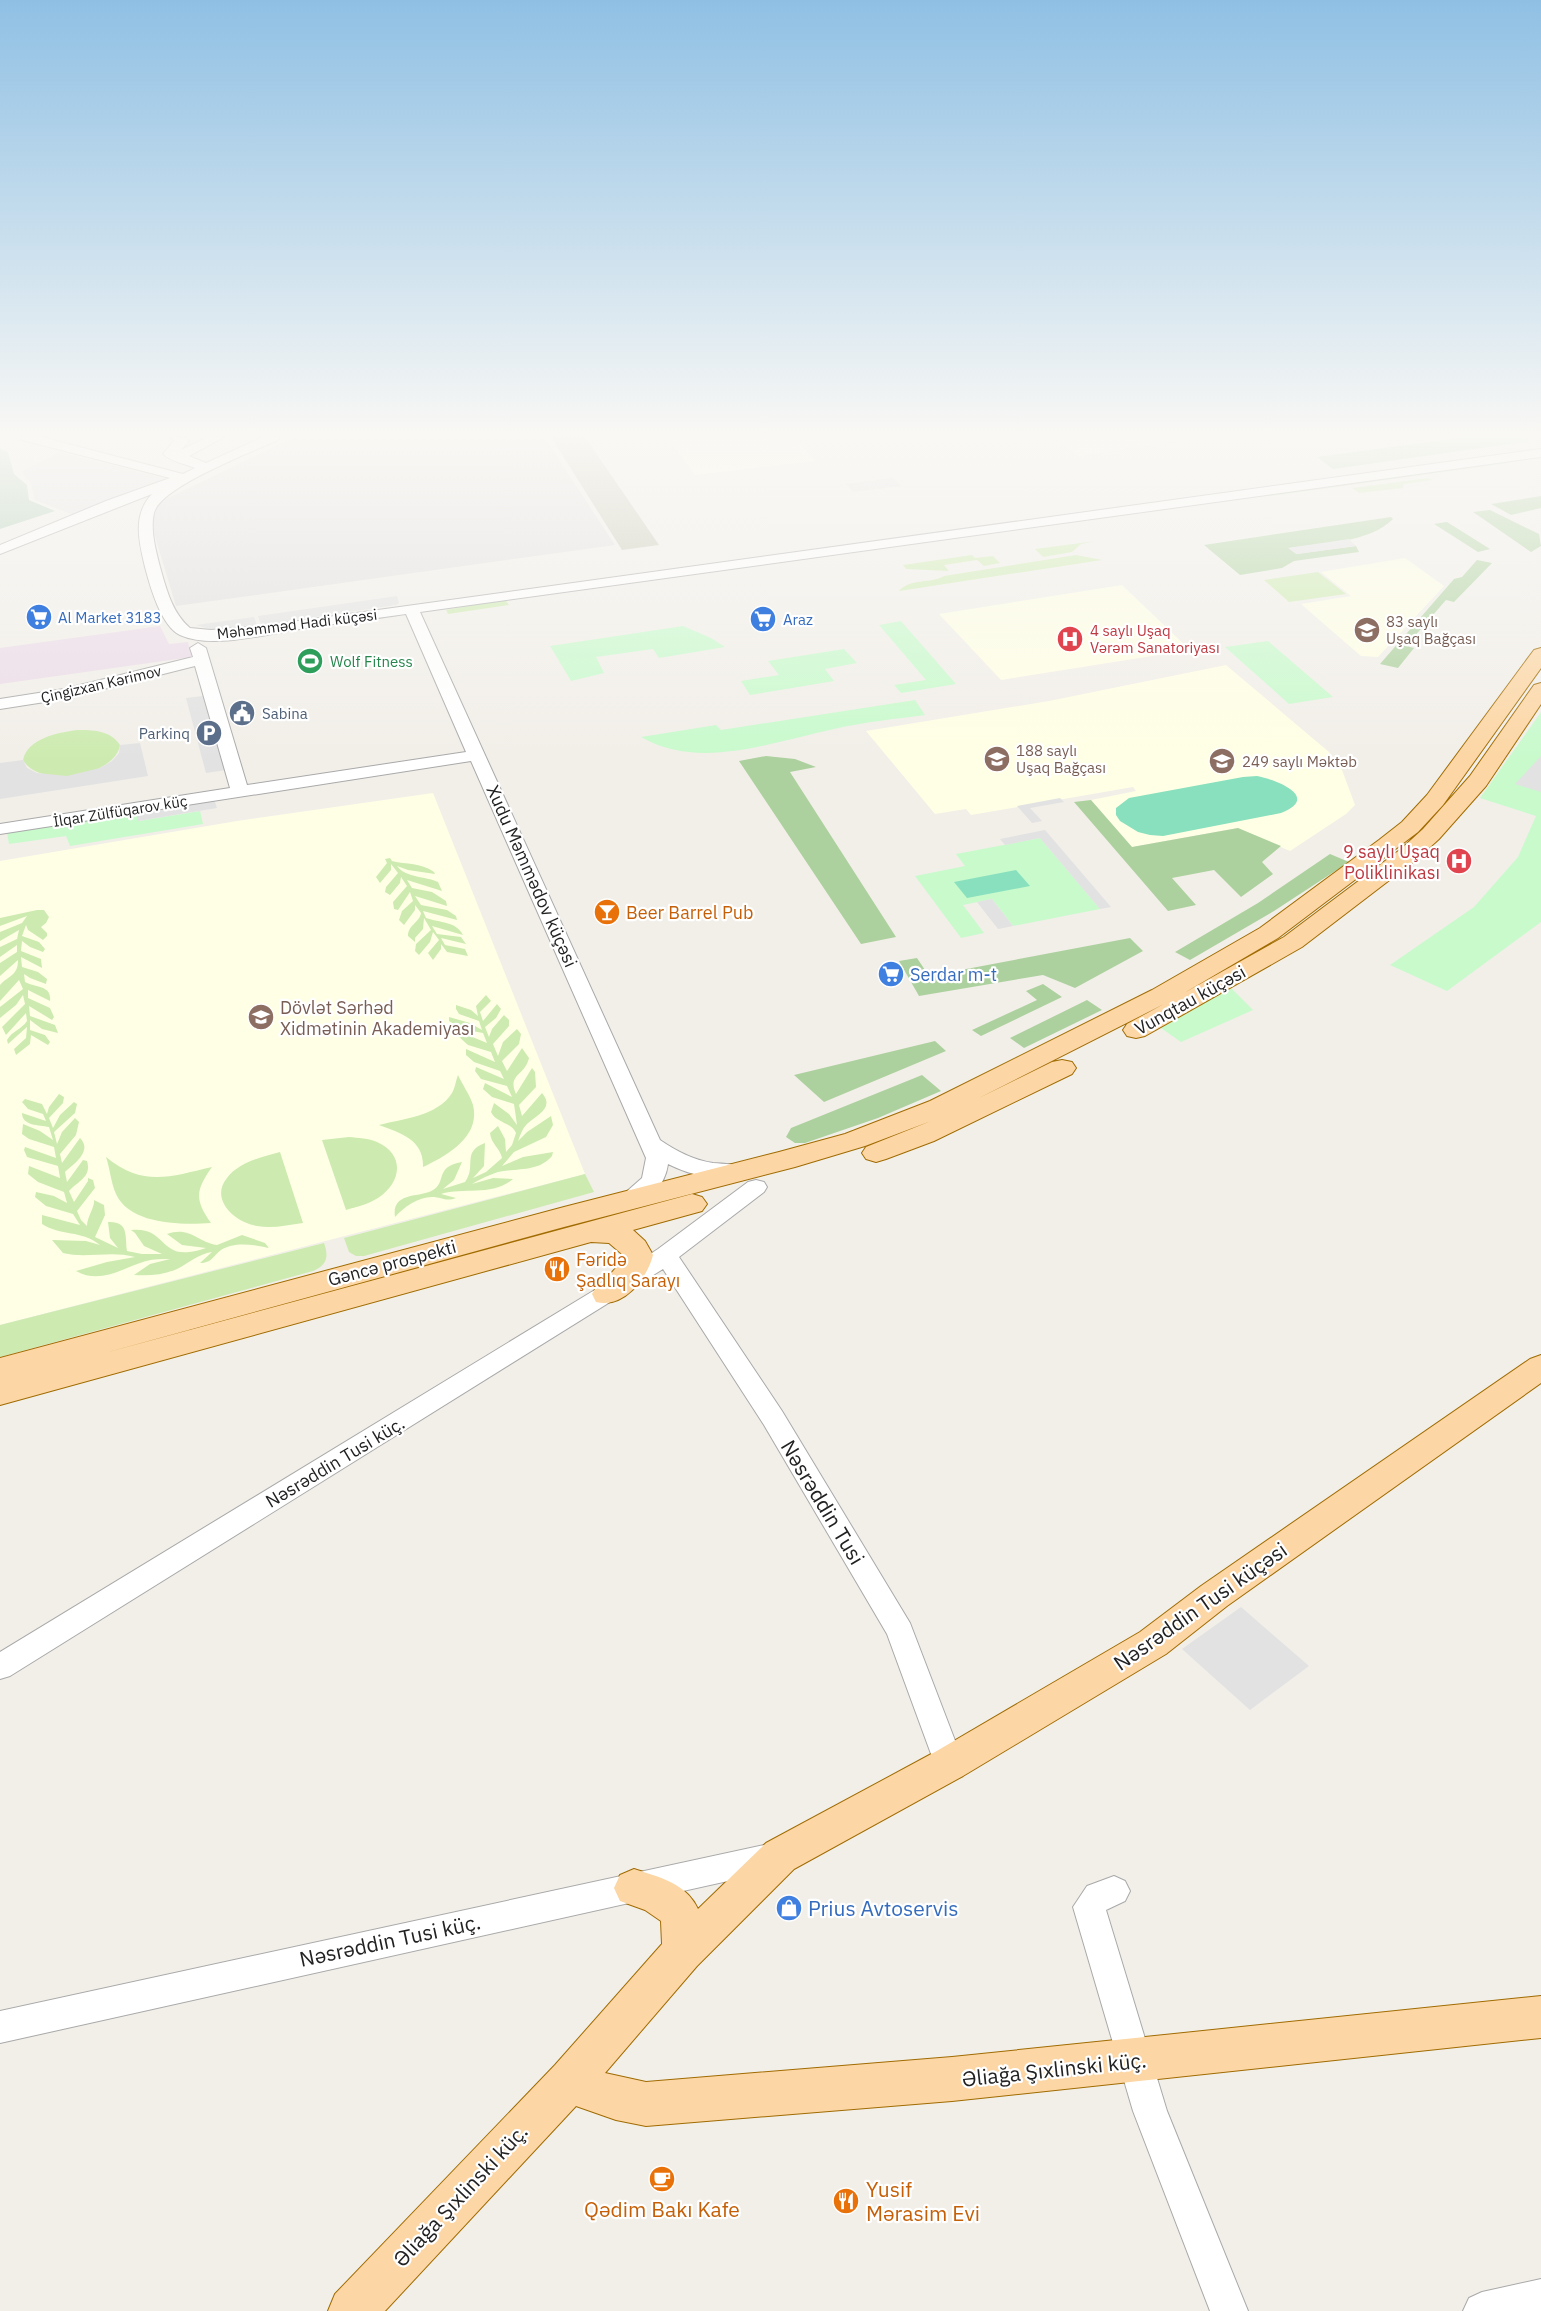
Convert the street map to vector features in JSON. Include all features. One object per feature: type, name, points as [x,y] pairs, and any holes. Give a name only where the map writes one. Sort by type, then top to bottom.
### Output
[{"type":"main road","name":"Vunqtau küçəsi","points":[[747,1179],[863,1147],[1161,995],[1269,933],[1410,827],[1455,774],[1541,654]]},
{"type":"main road","name":"Vunqtau küçəsi","points":[[784,1160],[916,1139],[969,1115],[1179,1008],[1303,934],[1431,834],[1478,781],[1541,689]]},
{"type":"main road","name":"Gəncə prospekti","points":[[0,1393],[584,1232],[747,1179],[784,1160]]},
{"type":"main road","name":"Gəncə prospekti","points":[[0,1370],[629,1200],[747,1179]]},
{"type":"main road","points":[[584,1232],[622,1235],[634,1246],[638,1255],[634,1269],[608,1294]]},
{"type":"main road","name":"Nəsrəddin Tusi küçəsi","points":[[780,1856],[949,1764],[1153,1643],[1214,1596],[1541,1367]]},
{"type":"main road","name":"Əliağa Şıxlinski küç.","points":[[352,2311],[570,2080],[682,1952],[780,1856]]},
{"type":"main road","points":[[634,1888],[663,1896],[676,1908],[682,1918],[685,1932],[682,1952]]},
{"type":"main road","name":"Əliağa Şıxlinski küç.","points":[[570,2080],[597,2094],[623,2102],[646,2104],[1136,2061],[1541,2017]]},
{"type":"street","name":"Məhəmməd Hadi küçəsi","points":[[148,545],[172,622],[178,629],[199,635],[411,609],[844,545]]},
{"type":"street","name":"Xudu Məmmədov küçəsi","points":[[411,609],[657,1158],[657,1172],[653,1182],[643,1192],[629,1200]]},
{"type":"street","points":[[199,635],[198,647],[201,660],[240,792]]},
{"type":"street","name":"Çingizxan Kərimov","points":[[0,704],[64,694],[201,660]]},
{"type":"street","name":"İlqar Zülfüqarov küç","points":[[0,829],[478,755]]},
{"type":"street","points":[[651,1144],[668,1157],[684,1164],[747,1179]]},
{"type":"street","name":"Nəsrəddin Tusi küç.","points":[[0,1667],[608,1294],[666,1255],[747,1179]]},
{"type":"street","name":"Nəsrəddin Tusi","points":[[666,1255],[773,1418],[900,1631],[949,1764]]},
{"type":"street","name":"Nəsrəddin Tusi küç.","points":[[0,2027],[780,1856]]},
{"type":"street","points":[[1114,1891],[1098,1896],[1089,1907],[1163,2149],[1229,2311]]},
{"type":"street","points":[[1482,2311],[1541,2298]]},
{"type":"shaded area","points":[[158,545],[615,545],[176,606]]},
{"type":"shaded area","points":[[619,545],[659,545],[622,550]]},
{"type":"shaded area","points":[[1309,545],[1356,546],[1296,554],[1288,548]]},
{"type":"shaded area","name":"83 saylı Uşaq Bağçası","points":[[1405,558],[1444,586],[1378,657],[1361,656],[1301,604],[1351,596],[1321,572]]},
{"type":"shaded area","name":"4 saylı Uşaq Vərəm Sanatoriyası","points":[[1122,585],[1190,650],[1001,680],[939,614]]},
{"type":"shaded area","points":[[397,596],[399,603],[396,605],[261,625],[258,616]]},
{"type":"shaded area","points":[[254,617],[257,625],[210,629],[196,625]]},
{"type":"shaded area","points":[[160,626],[169,644],[188,642],[192,657],[0,684],[0,648]]},
{"type":"shaded area","name":"249 saylı Məktəb","points":[[1226,665],[1329,752],[1342,770],[1355,805],[1346,814],[1290,851],[1238,828],[1132,847],[1091,800],[1136,791],[1133,787],[971,815],[966,809],[935,814],[866,731],[1049,701]]},
{"type":"shaded area","name":"Parkinq","points":[[211,695],[233,769],[206,773],[186,698]]},
{"type":"shaded area","points":[[140,743],[148,776],[0,799],[0,763],[23,760],[27,768],[37,773],[67,776],[100,768],[112,761],[119,753],[120,745]]},
{"type":"shaded area","points":[[1541,756],[1541,792],[1515,784]]},
{"type":"shaded area","name":"Dövlət Sərhəd Xidmətinin Akademiyası","points":[[433,793],[585,1174],[0,1325],[0,861],[237,821]]},
{"type":"shaded area","points":[[213,796],[217,808],[138,821],[136,808]]},
{"type":"shaded area","points":[[1060,798],[1064,802],[1030,808],[1042,821],[1032,823],[1017,806]]},
{"type":"shaded area","points":[[1045,830],[1111,907],[1100,909],[1040,838],[1005,845],[1000,839]]},
{"type":"shaded area","points":[[992,899],[1013,926],[998,929],[977,902]]},
{"type":"shaded area","points":[[1241,1607],[1309,1666],[1250,1710],[1182,1649]]},
{"type":"green space","points":[[1080,545],[1072,552],[1043,557],[1035,549]]},
{"type":"green space","points":[[1204,545],[1315,545],[1289,548],[1297,554],[1356,546],[1359,552],[1294,561],[1282,568],[1240,575]]},
{"type":"green space","points":[[1467,545],[1483,545],[1490,549],[1478,552]]},
{"type":"green space","points":[[1521,545],[1541,545],[1531,552]]},
{"type":"green space","points":[[972,555],[975,558],[993,556],[1000,563],[984,566],[977,560],[944,565],[949,571],[906,569],[903,565]]},
{"type":"green space","points":[[1076,555],[1102,560],[899,591],[909,584],[944,576]]},
{"type":"green space","points":[[1477,560],[1492,563],[1454,602],[1446,600],[1406,646],[1414,648],[1398,668],[1380,664],[1454,579],[1462,577]]},
{"type":"green space","points":[[1318,572],[1346,594],[1289,602],[1264,580]]},
{"type":"green space","points":[[505,599],[509,605],[448,614],[446,610]]},
{"type":"green space","points":[[901,621],[956,684],[901,693],[894,685],[926,680],[879,625]]},
{"type":"green space","points":[[683,626],[725,647],[659,658],[653,649],[596,657],[604,673],[571,681],[550,646]]},
{"type":"green space","points":[[1268,641],[1333,697],[1289,704],[1225,647]]},
{"type":"green space","points":[[844,649],[857,663],[825,669],[834,681],[750,695],[741,681],[779,675],[768,661]]},
{"type":"green space","points":[[915,700],[925,715],[845,727],[736,751],[687,752],[664,747],[641,737],[716,725],[721,730]]},
{"type":"green space","points":[[1541,712],[1541,922],[1447,991],[1390,965],[1474,907],[1518,857],[1536,816],[1480,798]]},
{"type":"green space","points":[[77,730],[95,731],[111,736],[120,745],[115,756],[105,765],[91,771],[59,776],[44,774],[32,769],[23,760],[31,746],[44,738]]},
{"type":"green space","points":[[766,756],[795,759],[816,767],[790,772],[896,937],[861,944],[739,761]]},
{"type":"green space","points":[[1257,776],[1275,781],[1292,790],[1297,801],[1281,813],[1163,836],[1138,832],[1120,821],[1116,815],[1116,808],[1129,798]]},
{"type":"green space","points":[[1091,800],[1132,847],[1238,828],[1281,846],[1262,862],[1273,874],[1241,897],[1214,870],[1172,878],[1196,905],[1168,911],[1074,802]]},
{"type":"green space","points":[[200,811],[203,824],[70,846],[66,836],[9,844],[7,833],[137,812],[139,821]]},
{"type":"green space","points":[[1040,838],[1100,909],[1013,926],[992,899],[963,905],[984,933],[961,938],[915,876],[965,866],[956,854]]},
{"type":"green space","points":[[1330,854],[1349,862],[1274,911],[1190,960],[1175,952],[1258,903]]},
{"type":"green space","points":[[390,858],[392,861],[419,865],[434,872],[435,874],[397,866],[410,875],[438,882],[442,891],[407,880],[412,888],[432,892],[446,901],[447,906],[415,896],[421,905],[447,910],[456,916],[457,920],[423,911],[426,918],[452,925],[460,930],[463,935],[432,926],[437,934],[461,937],[466,944],[441,938],[445,945],[465,949],[468,956],[447,952],[441,944],[441,949],[433,960],[428,953],[439,940],[433,932],[430,942],[419,955],[415,951],[416,944],[431,930],[424,918],[423,929],[415,938],[415,942],[408,936],[421,913],[415,905],[415,910],[404,925],[399,920],[402,911],[413,901],[410,892],[398,910],[394,909],[393,902],[407,886],[401,877],[400,883],[390,895],[385,892],[386,887],[398,873],[391,864],[391,870],[380,883],[376,877],[387,863],[385,859]]},
{"type":"green space","points":[[1016,870],[1030,886],[967,898],[954,882]]},
{"type":"green space","points":[[44,910],[49,917],[41,927],[47,936],[43,940],[28,930],[26,925],[22,936],[39,942],[45,949],[43,952],[22,941],[21,951],[41,959],[42,968],[21,957],[22,967],[38,972],[47,979],[46,984],[24,974],[25,982],[46,990],[50,1001],[28,990],[28,998],[50,1008],[54,1017],[52,1020],[29,1006],[30,1016],[55,1025],[58,1033],[42,1029],[30,1020],[30,1030],[45,1035],[50,1042],[48,1045],[31,1035],[30,1044],[16,1055],[14,1049],[26,1038],[27,1027],[8,1044],[7,1040],[27,1021],[26,1013],[6,1035],[2,1027],[25,1004],[23,995],[16,1005],[0,1018],[0,1007],[23,989],[19,980],[0,1001],[0,985],[15,972],[18,960],[0,976],[0,963],[17,952],[17,945],[0,957],[0,947],[17,939],[19,930],[0,941],[0,932],[22,923],[27,916],[0,926],[0,918]]},
{"type":"green space","points":[[1130,938],[1143,951],[1075,988],[1043,975],[919,996],[899,961],[917,958],[929,976]]},
{"type":"green space","points":[[1043,984],[1062,997],[981,1036],[972,1030],[1037,1000],[1026,991]]},
{"type":"green space","points":[[1231,988],[1253,1010],[1181,1042],[1161,1028]]},
{"type":"green space","points":[[486,995],[491,1001],[480,1012],[483,1021],[497,1004],[501,1009],[496,1018],[485,1027],[489,1037],[492,1029],[504,1015],[509,1020],[509,1026],[493,1044],[498,1056],[503,1042],[517,1029],[521,1034],[519,1044],[502,1061],[507,1071],[522,1048],[529,1058],[515,1079],[516,1094],[532,1068],[535,1072],[536,1087],[519,1105],[522,1116],[542,1093],[547,1103],[543,1111],[525,1126],[518,1141],[551,1116],[553,1125],[546,1137],[514,1152],[502,1166],[523,1157],[553,1152],[552,1156],[541,1165],[498,1172],[472,1184],[493,1178],[513,1179],[505,1185],[487,1190],[441,1194],[456,1198],[453,1199],[432,1197],[422,1199],[407,1206],[395,1217],[395,1209],[402,1199],[433,1190],[440,1183],[444,1171],[453,1164],[462,1162],[454,1180],[443,1189],[465,1182],[470,1170],[473,1151],[485,1143],[484,1166],[473,1178],[486,1172],[502,1158],[490,1133],[498,1126],[505,1139],[506,1152],[512,1145],[516,1133],[514,1129],[493,1116],[491,1112],[494,1103],[509,1114],[517,1125],[514,1104],[492,1097],[483,1089],[485,1083],[512,1097],[507,1086],[481,1079],[475,1071],[476,1067],[504,1079],[500,1071],[474,1062],[466,1055],[466,1049],[495,1062],[491,1052],[468,1045],[458,1036],[458,1031],[487,1043],[483,1033],[461,1029],[449,1021],[449,1017],[470,1023],[482,1030],[479,1021],[459,1014],[456,1005],[471,1010],[478,1016],[476,1006]]},
{"type":"green space","points":[[1087,1000],[1102,1010],[1024,1048],[1010,1038]]},
{"type":"green space","points":[[935,1041],[946,1051],[824,1102],[794,1075]]},
{"type":"green space","points":[[458,1075],[473,1105],[472,1127],[460,1144],[423,1167],[420,1150],[410,1139],[379,1125],[429,1112],[438,1107],[452,1093]]},
{"type":"green space","points":[[922,1075],[941,1091],[878,1118],[805,1143],[795,1143],[786,1137],[791,1128]]},
{"type":"green space","points":[[59,1094],[64,1097],[63,1103],[49,1118],[53,1128],[60,1115],[74,1102],[77,1104],[75,1113],[54,1132],[57,1144],[62,1132],[75,1118],[79,1122],[76,1135],[60,1154],[62,1163],[80,1138],[84,1148],[81,1157],[65,1172],[67,1182],[83,1160],[87,1161],[88,1166],[86,1175],[69,1191],[74,1202],[88,1178],[93,1180],[95,1188],[77,1211],[81,1220],[87,1226],[94,1200],[104,1205],[105,1215],[95,1237],[118,1248],[110,1238],[108,1222],[115,1222],[125,1230],[127,1251],[142,1254],[162,1254],[144,1246],[131,1230],[143,1230],[152,1234],[171,1249],[179,1252],[206,1248],[182,1245],[167,1234],[188,1233],[217,1245],[242,1235],[265,1243],[269,1248],[245,1244],[232,1245],[221,1250],[207,1262],[200,1263],[212,1252],[177,1269],[156,1275],[134,1275],[150,1264],[170,1259],[146,1261],[103,1276],[85,1275],[76,1271],[135,1257],[117,1254],[72,1255],[63,1253],[52,1240],[86,1241],[100,1245],[86,1237],[49,1228],[42,1224],[42,1215],[80,1225],[73,1214],[46,1206],[35,1197],[36,1192],[54,1196],[67,1203],[64,1192],[38,1182],[28,1174],[29,1166],[60,1178],[58,1166],[27,1157],[24,1150],[25,1147],[56,1158],[54,1147],[29,1139],[22,1134],[23,1124],[40,1131],[53,1140],[49,1127],[28,1123],[25,1120],[22,1113],[46,1121],[43,1114],[28,1109],[22,1102],[25,1099],[42,1104],[47,1114],[49,1107]]},
{"type":"green space","points":[[349,1137],[371,1140],[386,1148],[393,1154],[397,1169],[392,1185],[386,1192],[371,1202],[346,1210],[322,1140]]},
{"type":"green space","points":[[280,1152],[303,1223],[268,1227],[249,1224],[241,1220],[227,1209],[223,1202],[222,1186],[232,1172],[238,1168],[251,1161]]},
{"type":"green space","points":[[106,1157],[132,1173],[144,1176],[169,1176],[212,1167],[200,1188],[199,1195],[202,1207],[211,1223],[172,1223],[158,1221],[133,1212],[116,1194]]},
{"type":"green space","points":[[585,1174],[594,1192],[364,1256],[356,1256],[349,1252],[344,1238]]},
{"type":"green space","points":[[324,1243],[326,1260],[313,1271],[0,1357],[0,1325]]},
{"type":"place","name":"Al Market 3183","points":[[39,617]]},
{"type":"place","name":"Araz","points":[[763,619]]},
{"type":"place","name":"83 saylı Uşaq Bağçası","points":[[1367,630]]},
{"type":"place","name":"4 saylı Uşaq Vərəm Sanatoriyası","points":[[1070,639]]},
{"type":"place","name":"Wolf Fitness","points":[[310,661]]},
{"type":"place","name":"Sabina","points":[[242,713]]},
{"type":"place","name":"Parkinq","points":[[209,733]]},
{"type":"place","name":"188 saylı Uşaq Bağçası","points":[[997,759]]},
{"type":"place","name":"249 saylı Məktəb","points":[[1222,761]]},
{"type":"place","name":"9 saylı Uşaq Poliklinikası","points":[[1459,861]]},
{"type":"place","name":"Beer Barrel Pub","points":[[607,912]]},
{"type":"place","name":"Serdar m-t","points":[[891,974]]},
{"type":"place","name":"Dövlət Sərhəd Xidmətinin Akademiyası","points":[[261,1017]]},
{"type":"place","name":"Fəridə Şadlıq Sarayı","points":[[557,1269]]},
{"type":"place","name":"Prius Avtoservis","points":[[789,1908]]},
{"type":"place","name":"Qədim Bakı Kafe","points":[[662,2179]]},
{"type":"place","name":"Yusif Mərasim Evi","points":[[846,2201]]}]
